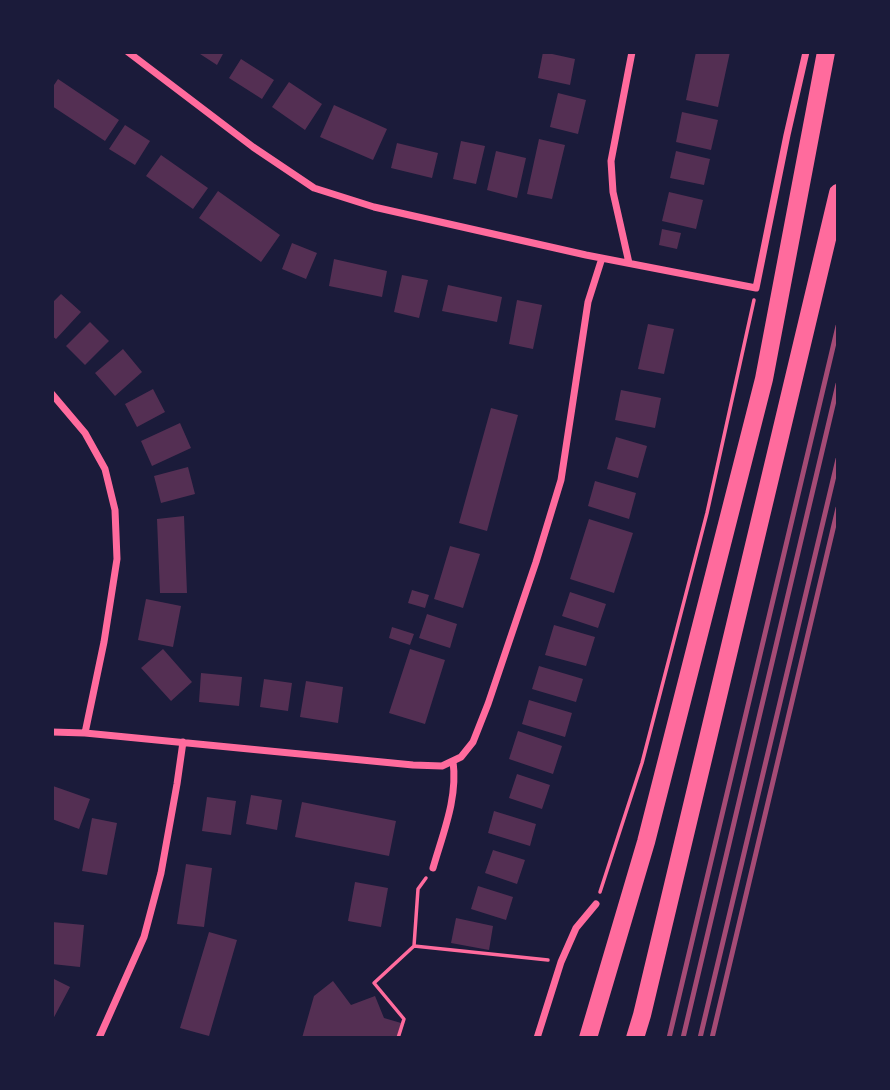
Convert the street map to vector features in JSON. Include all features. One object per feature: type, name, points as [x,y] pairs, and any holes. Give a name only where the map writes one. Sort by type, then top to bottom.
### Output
[{"type":"highway","points":[[588,1038],[646,842],[764,379],[826,52]]},
{"type":"highway","points":[[635,1038],[838,192]]},
{"type":"street","points":[[128,52],[253,148],[314,188],[374,207],[602,258],[756,288],[806,52]]},
{"type":"street","points":[[629,263],[613,192],[611,162],[632,52]]},
{"type":"street","points":[[52,732],[413,765],[442,766],[461,757],[474,742],[536,562],[561,480],[588,302],[602,258]]},
{"type":"street","points":[[52,394],[85,433],[105,468],[115,510],[117,559],[104,642],[85,733]]},
{"type":"street","points":[[99,1038],[144,937],[161,873],[183,742]]},
{"type":"street","points":[[433,868],[453,800],[453,761]]},
{"type":"street","points":[[537,1038],[561,962],[576,928],[596,904]]},
{"type":"path","points":[[596,904],[642,763],[707,513],[756,288]]},
{"type":"path","points":[[398,1038],[404,1019],[374,983],[414,946],[418,889],[433,868]]},
{"type":"path","points":[[414,946],[561,962]]},
{"type":"building","points":[[197,52],[224,52],[217,65]]},
{"type":"building","points":[[543,52],[575,59],[570,85],[538,78]]},
{"type":"building","points":[[696,52],[730,52],[718,107],[686,100]]},
{"type":"building","points":[[241,59],[274,80],[262,99],[229,78]]},
{"type":"building","points":[[58,79],[119,120],[105,141],[52,106],[52,88]]},
{"type":"building","points":[[289,82],[322,104],[305,130],[272,107]]},
{"type":"building","points":[[558,93],[586,100],[578,134],[550,127]]},
{"type":"building","points":[[334,105],[387,129],[373,160],[320,137]]},
{"type":"building","points":[[682,112],[718,120],[711,150],[676,142]]},
{"type":"building","points":[[125,125],[150,141],[135,165],[109,149]]},
{"type":"building","points":[[539,139],[565,145],[552,199],[527,194]]},
{"type":"building","points":[[461,141],[485,146],[476,184],[453,179]]},
{"type":"building","points":[[397,143],[438,153],[432,178],[391,168]]},
{"type":"building","points":[[496,151],[526,158],[517,198],[487,190]]},
{"type":"building","points":[[676,151],[710,159],[704,185],[670,178]]},
{"type":"building","points":[[161,155],[208,188],[193,209],[146,176]]},
{"type":"building","points":[[218,191],[280,235],[261,262],[199,218]]},
{"type":"building","points":[[669,192],[703,200],[696,229],[662,221]]},
{"type":"building","points":[[662,229],[681,233],[677,249],[659,245]]},
{"type":"building","points":[[292,243],[317,253],[306,279],[282,269]]},
{"type":"building","points":[[334,259],[387,271],[382,297],[329,286]]},
{"type":"building","points":[[402,275],[428,280],[419,318],[394,312]]},
{"type":"building","points":[[448,285],[502,297],[497,322],[442,311]]},
{"type":"building","points":[[61,294],[81,312],[56,339],[52,336],[52,303]]},
{"type":"building","points":[[517,300],[542,305],[533,349],[509,344]]},
{"type":"building","points":[[90,322],[109,341],[85,365],[66,346]]},
{"type":"building","points":[[648,324],[674,329],[664,374],[638,369]]},
{"type":"building","points":[[123,349],[142,372],[115,396],[95,373]]},
{"type":"building","points":[[153,389],[165,412],[137,427],[125,404]]},
{"type":"building","points":[[621,390],[661,398],[655,428],[615,420]]},
{"type":"building","points":[[491,408],[518,415],[487,531],[459,523]]},
{"type":"building","points":[[180,423],[191,448],[152,466],[141,441]]},
{"type":"building","points":[[616,437],[647,446],[638,478],[607,469]]},
{"type":"building","points":[[188,467],[195,494],[161,503],[154,476]]},
{"type":"building","points":[[595,481],[636,493],[629,519],[588,506]]},
{"type":"building","points":[[184,516],[187,593],[160,593],[157,519]]},
{"type":"building","points":[[589,519],[633,533],[614,593],[570,579]]},
{"type":"building","points":[[450,546],[480,554],[463,608],[434,599]]},
{"type":"building","points":[[412,590],[429,595],[425,608],[408,603]]},
{"type":"building","points":[[570,592],[606,604],[598,628],[562,616]]},
{"type":"building","points":[[146,599],[181,606],[173,647],[138,640]]},
{"type":"building","points":[[427,614],[457,624],[450,648],[419,638]]},
{"type":"building","points":[[554,625],[595,637],[586,666],[545,655]]},
{"type":"building","points":[[392,627],[414,634],[410,645],[389,638]]},
{"type":"building","points":[[163,649],[192,682],[171,701],[141,668]]},
{"type":"building","points":[[410,649],[445,660],[425,724],[389,713]]},
{"type":"building","points":[[539,666],[583,679],[576,702],[532,689]]},
{"type":"building","points":[[201,673],[242,677],[239,706],[199,702]]},
{"type":"building","points":[[264,679],[292,683],[288,711],[260,707]]},
{"type":"building","points":[[306,681],[343,687],[338,723],[300,717]]},
{"type":"building","points":[[529,700],[572,713],[565,737],[522,724]]},
{"type":"building","points":[[518,731],[562,746],[553,774],[509,759]]},
{"type":"building","points":[[517,774],[550,785],[542,809],[509,798]]},
{"type":"building","points":[[53,786],[90,799],[79,829],[52,819]]},
{"type":"building","points":[[251,795],[282,800],[277,830],[246,824]]},
{"type":"building","points":[[207,797],[236,801],[231,835],[202,831]]},
{"type":"building","points":[[302,802],[396,821],[389,856],[295,837]]},
{"type":"building","points":[[494,811],[536,824],[530,846],[488,833]]},
{"type":"building","points":[[92,818],[117,823],[107,875],[82,871]]},
{"type":"building","points":[[493,850],[525,860],[517,884],[485,873]]},
{"type":"building","points":[[186,864],[212,868],[204,927],[177,924]]},
{"type":"building","points":[[355,882],[388,888],[381,927],[348,921]]},
{"type":"building","points":[[478,886],[513,897],[506,920],[471,909]]},
{"type":"building","points":[[456,918],[493,926],[489,950],[451,943]]},
{"type":"building","points":[[52,922],[84,925],[80,967],[52,964]]},
{"type":"building","points":[[209,932],[237,940],[209,1036],[180,1028]]},
{"type":"building","points":[[52,978],[70,987],[52,1021]]},
{"type":"building","points":[[333,981],[351,1005],[375,996],[384,1018],[401,1023],[397,1038],[302,1038],[314,996]]},
{"type":"railway","points":[[669,1038],[838,326]]},
{"type":"railway","points":[[683,1038],[838,384]]},
{"type":"railway","points":[[700,1038],[838,459]]},
{"type":"railway","points":[[712,1038],[838,508]]}]
